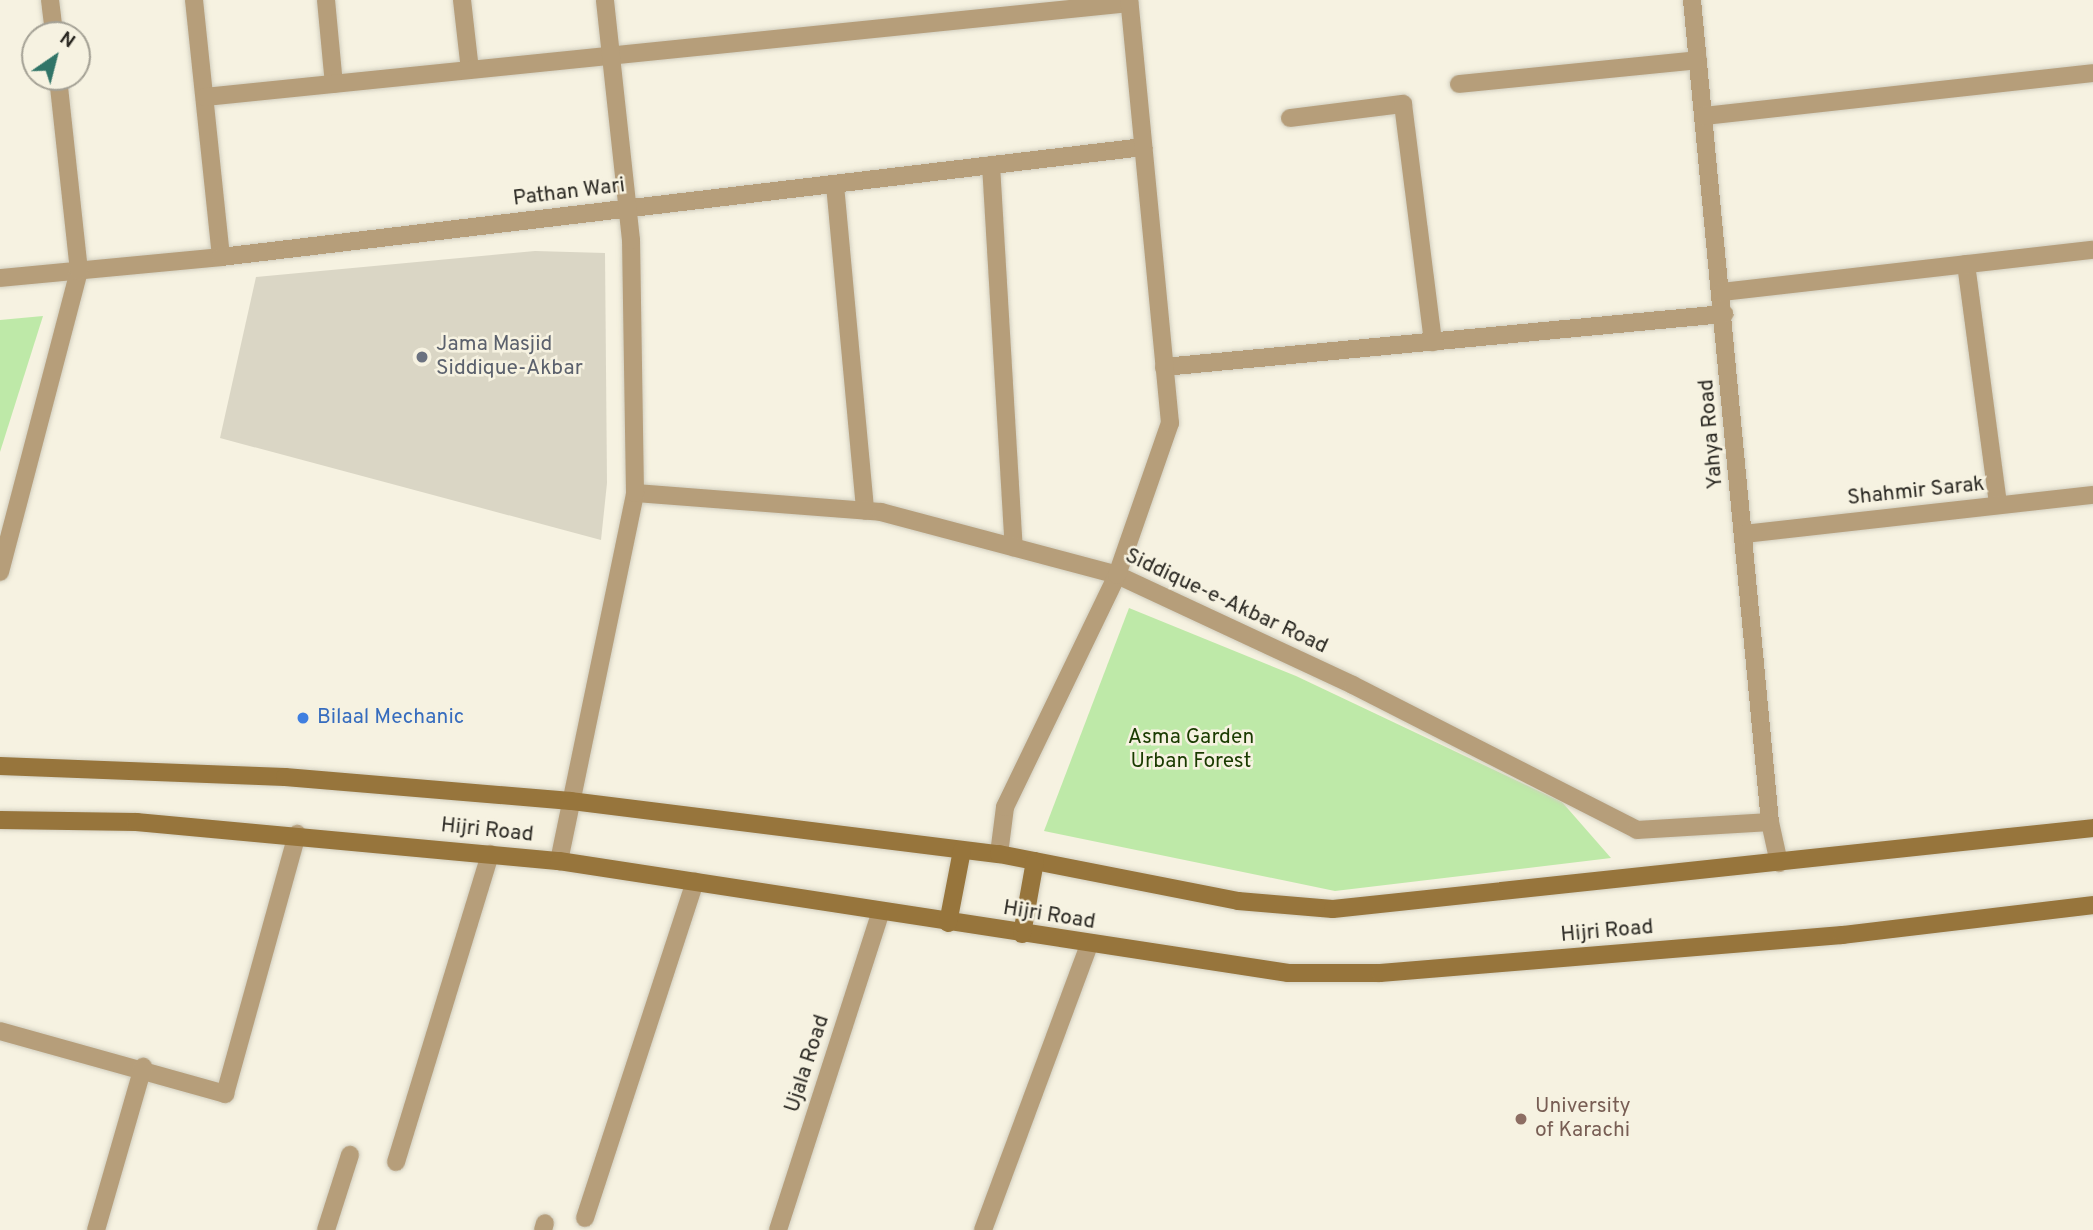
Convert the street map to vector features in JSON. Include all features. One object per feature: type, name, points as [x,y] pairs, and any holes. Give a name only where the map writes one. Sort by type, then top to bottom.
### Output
[{"type":"main road","name":"Hijri Road","points":[[0,766],[285,777],[571,801],[999,854],[1238,901],[1333,909],[2093,828]]},
{"type":"main road","name":"Hijri Road","points":[[0,820],[137,822],[297,834],[559,861],[1288,974],[1380,973],[1842,935],[2093,905]]},
{"type":"main road","points":[[948,923],[962,850]]},
{"type":"main road","points":[[1022,934],[1035,861]]},
{"type":"street","points":[[50,0],[52,21]]},
{"type":"street","points":[[194,0],[221,257]]},
{"type":"street","points":[[326,0],[334,84]]},
{"type":"street","points":[[462,0],[470,70]]},
{"type":"street","points":[[559,861],[635,493],[629,208],[605,0]]},
{"type":"street","name":"Yahya Road","points":[[1692,0],[1722,292],[1770,822],[1779,863]]},
{"type":"street","points":[[205,97],[1129,1],[1170,423],[1117,575],[1005,807],[999,854]]},
{"type":"street","points":[[1459,84],[1698,60]]},
{"type":"street","points":[[1704,116],[2093,73]]},
{"type":"street","points":[[0,572],[79,271],[60,91]]},
{"type":"street","points":[[1290,118],[1403,104],[1433,342]]},
{"type":"street","name":"Pathan Wari","points":[[0,278],[221,257],[1143,147]]},
{"type":"street","points":[[991,165],[1014,547]]},
{"type":"street","points":[[835,185],[865,511]]},
{"type":"street","points":[[1722,292],[2093,250]]},
{"type":"street","points":[[1966,264],[1998,506]]},
{"type":"street","points":[[1164,366],[1724,314]]},
{"type":"street","name":"Siddique-e-Akbar Road","points":[[635,493],[865,511],[1117,575],[1353,685],[1637,830],[1770,822]]},
{"type":"street","name":"Shahmir Sarak","points":[[1744,534],[2093,495]]},
{"type":"street","points":[[0,1031],[144,1067],[225,1094],[297,834]]},
{"type":"street","points":[[396,1162],[490,854]]},
{"type":"street","points":[[585,1218],[695,882]]},
{"type":"street","name":"Ujala Road","points":[[778,1230],[881,912]]},
{"type":"street","points":[[983,1230],[1089,945]]},
{"type":"street","points":[[96,1230],[144,1067]]},
{"type":"street","points":[[326,1230],[350,1155]]},
{"type":"green space","points":[[43,316],[0,452],[0,320]]},
{"type":"green space","name":"Asma Garden Urban Forest","points":[[1129,608],[1296,676],[1562,802],[1611,858],[1335,891],[1044,831]]},
{"type":"building","name":"Jama Masjid Siddique-Akbar","points":[[535,251],[605,253],[607,483],[601,540],[220,438],[256,277]]},
{"type":"place","name":"Jama Masjid Siddique-Akbar","points":[[422,357]]},
{"type":"place","name":"Bilaal Mechanic","points":[[303,718]]},
{"type":"place","name":"University of Karachi","points":[[1521,1119]]}]
